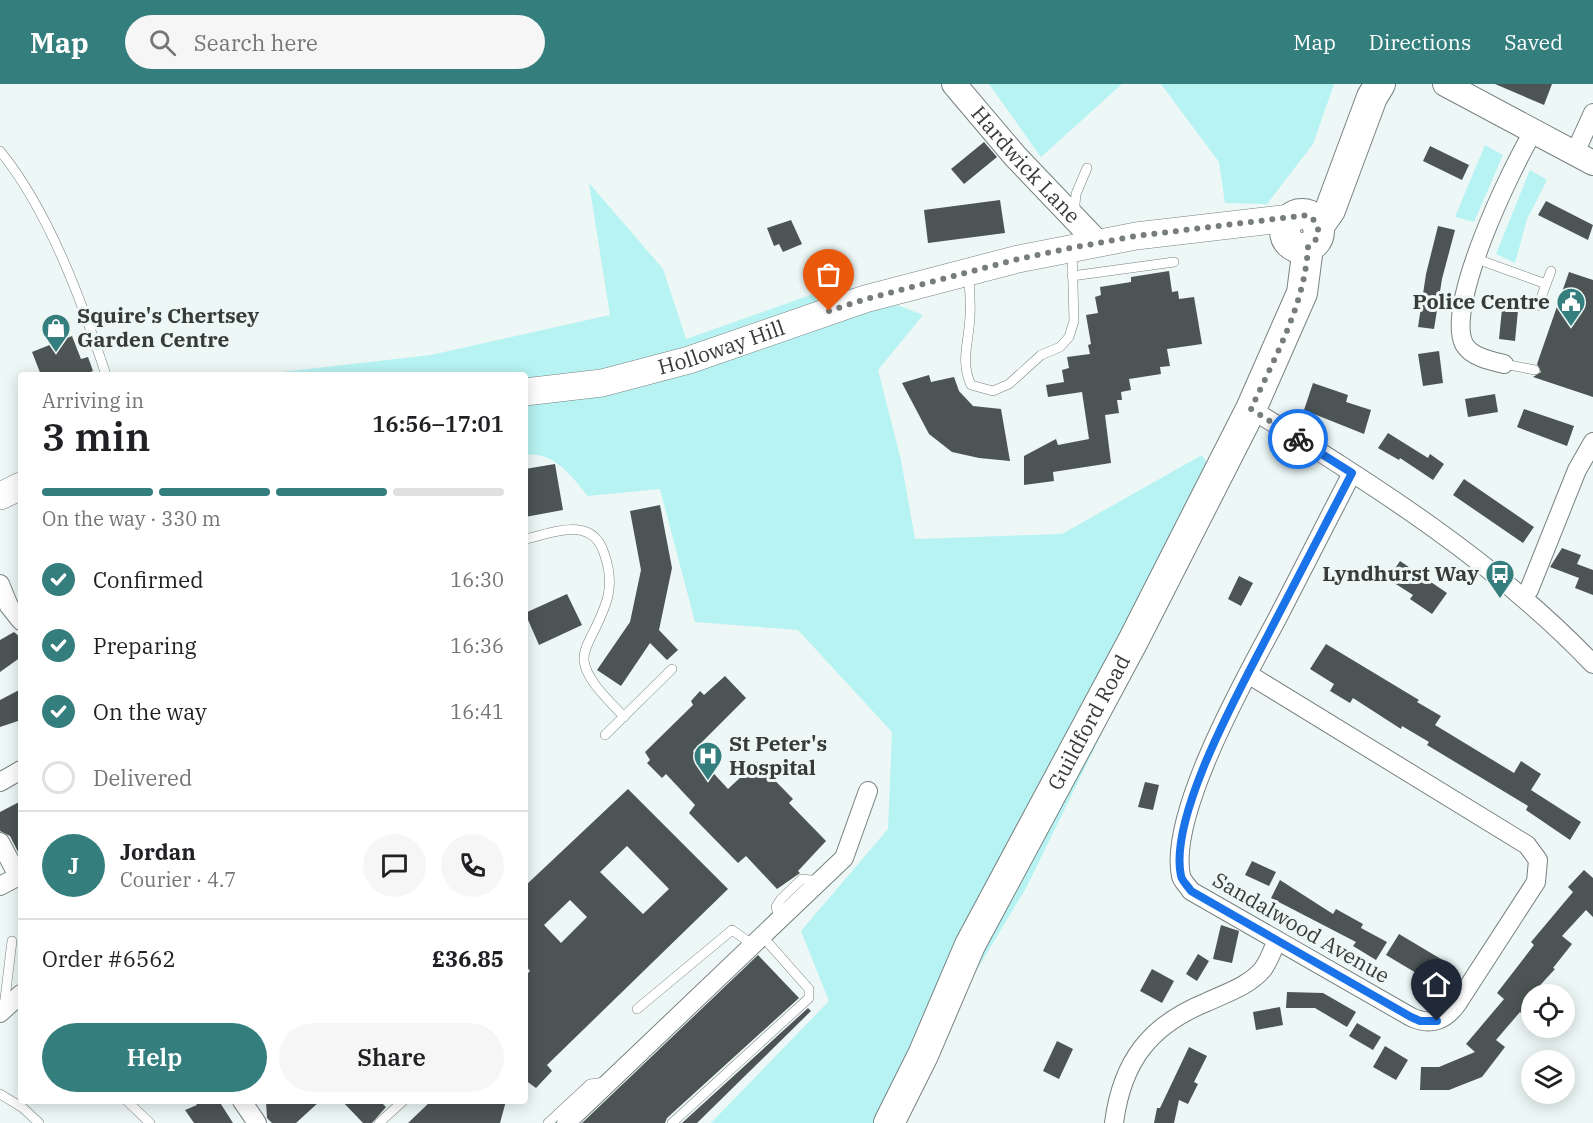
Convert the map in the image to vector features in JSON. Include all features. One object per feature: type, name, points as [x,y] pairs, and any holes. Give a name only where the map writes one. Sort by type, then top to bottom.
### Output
[{"type":"main road","points":[[1300,232],[1325,181],[1362,84]]},
{"type":"main road","points":[[1300,232],[1330,210],[1369,106],[1380,84]]},
{"type":"main road","name":"Holloway Hill","points":[[528,392],[602,383],[689,360],[866,299],[1071,248],[1232,224],[1300,232]]},
{"type":"main road","name":"Guildford Road","points":[[889,1123],[924,1055],[954,979],[999,888],[1133,641],[1251,409],[1302,293],[1307,272],[1300,232]]},
{"type":"main road","points":[[0,496],[18,487]]},
{"type":"street","name":"Hardwick Lane","points":[[954,84],[1015,156],[1098,243]]},
{"type":"street","points":[[1445,84],[1583,159],[1593,113]]},
{"type":"street","points":[[1504,364],[1473,354],[1464,343],[1462,336],[1465,292],[1474,258],[1520,153],[1533,132]]},
{"type":"street","points":[[1251,409],[1441,532],[1522,597],[1564,634],[1593,664]]},
{"type":"street","points":[[1522,597],[1529,590],[1577,470],[1593,442]]},
{"type":"street","name":"Sandalwood Avenue","points":[[1248,674],[1527,845],[1538,860],[1536,882],[1458,1004],[1452,1012],[1437,1021],[1420,1021],[1411,1017],[1191,891],[1181,878],[1180,850],[1190,804],[1206,764],[1248,674],[1352,473]]},
{"type":"street","points":[[0,584],[5,613]]},
{"type":"street","points":[[0,782],[18,772]]},
{"type":"street","points":[[566,1123],[844,858],[868,791]]},
{"type":"street","points":[[0,842],[18,872]]},
{"type":"street","points":[[0,886],[18,876]]},
{"type":"street","points":[[1114,1123],[1116,1103],[1131,1064],[1157,1029],[1196,1006],[1240,988],[1262,969],[1277,940]]},
{"type":"street","points":[[2,1011],[18,997]]},
{"type":"street","points":[[244,1104],[256,1123]]},
{"type":"lane","points":[[0,151],[12,166],[44,223],[81,300],[105,372]]},
{"type":"lane","points":[[1074,216],[1076,194],[1087,168]]},
{"type":"lane","points":[[969,272],[970,318],[964,351],[964,371],[971,385],[984,391],[993,391],[1009,384],[1041,355],[1060,347],[1069,337],[1074,321],[1071,248]]},
{"type":"lane","points":[[1474,258],[1546,284]]},
{"type":"lane","points":[[1072,276],[1174,262]]},
{"type":"lane","points":[[1538,306],[1551,271]]},
{"type":"lane","points":[[1504,364],[1535,369]]},
{"type":"lane","points":[[528,538],[574,528],[589,532],[603,549],[611,571],[610,588],[606,608],[585,650],[584,661],[600,690],[624,717]]},
{"type":"lane","points":[[605,735],[672,669]]},
{"type":"lane","points":[[637,1009],[732,930],[758,941],[808,989],[808,998],[672,1123]]},
{"type":"lane","points":[[2,1011],[12,940]]},
{"type":"lane","points":[[548,1123],[590,1084],[612,1081]]},
{"type":"lane","points":[[0,1094],[23,1108],[39,1123]]},
{"type":"lane","points":[[130,1104],[150,1123]]},
{"type":"lane","points":[[379,1123],[400,1104]]},
{"type":"shaded area","points":[[989,84],[1122,84],[1041,157]]},
{"type":"shaded area","points":[[1161,84],[1334,84],[1313,144],[1267,204],[1225,203],[1219,162]]},
{"type":"shaded area","points":[[1485,145],[1503,155],[1474,222],[1455,217]]},
{"type":"shaded area","points":[[1530,170],[1547,180],[1527,219],[1515,263],[1496,254]]},
{"type":"shaded area","points":[[589,183],[663,269],[686,339],[842,284],[923,315],[878,370],[901,460],[915,539],[1062,534],[1202,455],[1223,486],[1026,888],[967,986],[903,1123],[711,1123],[829,1001],[801,931],[888,829],[892,732],[798,630],[695,622],[660,489],[588,496],[561,466],[545,457],[528,455],[528,372],[281,372],[431,355],[610,315]]},
{"type":"building","points":[[1495,84],[1552,84],[1544,105]]},
{"type":"building","points":[[984,142],[997,157],[964,184],[951,169]]},
{"type":"building","points":[[1430,146],[1469,165],[1462,180],[1423,161]]},
{"type":"building","points":[[1000,200],[1005,233],[928,243],[924,210]]},
{"type":"building","points":[[1546,201],[1593,225],[1588,240],[1538,215]]},
{"type":"building","points":[[791,220],[802,244],[783,252],[779,244],[774,246],[767,228]]},
{"type":"building","points":[[1438,226],[1455,230],[1442,279],[1434,329],[1418,327],[1426,274]]},
{"type":"building","points":[[1169,271],[1172,292],[1178,291],[1179,299],[1194,297],[1202,344],[1167,349],[1170,366],[1160,367],[1161,374],[1129,379],[1131,390],[1121,392],[1122,400],[1117,400],[1119,413],[1105,415],[1111,463],[1053,472],[1054,481],[1024,485],[1024,456],[1056,439],[1058,445],[1089,439],[1082,392],[1048,397],[1046,385],[1064,382],[1062,370],[1069,368],[1067,357],[1090,354],[1088,345],[1091,344],[1086,315],[1098,313],[1095,297],[1101,295],[1100,287],[1131,282],[1131,277]]},
{"type":"building","name":"Police Centre","points":[[1569,272],[1593,280],[1593,397],[1533,377],[1541,372],[1537,364]]},
{"type":"building","points":[[1503,299],[1519,300],[1515,341],[1499,339]]},
{"type":"building","name":"Squire's Chertsey Garden Centre","points":[[72,336],[81,359],[88,357],[93,371],[40,372],[32,352]]},
{"type":"building","points":[[1439,351],[1443,383],[1423,386],[1418,354]]},
{"type":"building","points":[[929,375],[931,382],[954,377],[959,391],[973,406],[1001,409],[1010,461],[952,452],[929,434],[902,383]]},
{"type":"building","points":[[1313,383],[1348,395],[1346,402],[1371,410],[1364,434],[1304,410]]},
{"type":"building","points":[[1495,394],[1498,412],[1468,417],[1465,399]]},
{"type":"building","points":[[1524,409],[1574,426],[1567,446],[1517,427]]},
{"type":"building","points":[[1388,433],[1428,458],[1430,454],[1444,464],[1433,480],[1400,458],[1399,460],[1378,448]]},
{"type":"building","points":[[555,464],[563,510],[528,516],[528,468]]},
{"type":"building","points":[[1464,479],[1534,527],[1523,543],[1453,495]]},
{"type":"building","points":[[660,505],[672,568],[659,630],[678,650],[667,660],[650,643],[621,686],[597,670],[630,622],[641,570],[630,511]]},
{"type":"building","points":[[1562,548],[1581,555],[1577,564],[1593,570],[1593,595],[1575,588],[1579,578],[1550,567]]},
{"type":"building","points":[[1400,561],[1447,593],[1432,614],[1410,599],[1413,595],[1388,579]]},
{"type":"building","points":[[1239,576],[1253,583],[1241,606],[1228,599]]},
{"type":"building","points":[[567,594],[582,625],[539,645],[528,620],[528,612]]},
{"type":"building","points":[[14,632],[18,635],[18,659],[0,672],[0,640]]},
{"type":"building","points":[[1326,644],[1419,700],[1417,702],[1441,716],[1435,725],[1514,773],[1521,761],[1541,774],[1531,790],[1581,822],[1570,840],[1526,810],[1528,806],[1427,745],[1429,742],[1402,726],[1401,729],[1353,698],[1350,703],[1330,691],[1334,684],[1310,669]]},
{"type":"building","points":[[725,676],[746,698],[693,751],[728,789],[757,762],[793,799],[789,803],[826,841],[798,871],[800,873],[777,889],[746,856],[738,863],[689,813],[695,805],[666,774],[662,778],[647,763],[650,760],[645,752],[693,705],[691,701],[700,691],[704,695]]},
{"type":"building","points":[[18,691],[18,721],[0,727],[0,700]]},
{"type":"building","points":[[1145,782],[1159,785],[1153,810],[1138,807]]},
{"type":"building","points":[[628,789],[728,889],[547,1065],[552,1071],[536,1088],[528,1082],[528,973],[530,971],[528,969],[528,883]],"holes":[[[627,846],[669,889],[643,914],[600,872]],[[570,900],[587,917],[561,943],[544,925]]]},
{"type":"building","points":[[18,803],[18,852],[10,836],[0,831],[0,812]]},
{"type":"building","points":[[1252,861],[1276,872],[1269,886],[1245,875]]},
{"type":"building","points":[[1584,870],[1593,878],[1593,917],[1586,910],[1562,936],[1572,944],[1541,984],[1521,984],[1521,1013],[1496,1040],[1505,1047],[1482,1077],[1449,1090],[1420,1090],[1421,1067],[1439,1067],[1475,1052],[1466,1044],[1504,999],[1497,993],[1534,945],[1531,942],[1573,892],[1568,887]]},
{"type":"building","points":[[1280,880],[1333,914],[1336,909],[1363,924],[1361,928],[1387,942],[1376,960],[1353,946],[1356,942],[1271,898]]},
{"type":"building","points":[[1221,925],[1239,931],[1232,963],[1213,959]]},
{"type":"building","points":[[1399,934],[1451,965],[1438,986],[1386,955]]},
{"type":"building","points":[[1198,954],[1209,961],[1197,981],[1186,974]]},
{"type":"building","points":[[758,955],[799,998],[667,1118],[665,1123],[582,1123]]},
{"type":"building","points":[[1152,969],[1174,981],[1162,1003],[1140,991]]},
{"type":"building","points":[[1287,992],[1323,993],[1356,1012],[1347,1027],[1315,1008],[1286,1008]]},
{"type":"building","points":[[1280,1007],[1283,1025],[1256,1030],[1253,1012]]},
{"type":"building","points":[[808,1008],[811,1011],[697,1123],[682,1123]]},
{"type":"building","points":[[1357,1023],[1381,1037],[1373,1050],[1349,1036]]},
{"type":"building","points":[[1057,1041],[1073,1049],[1059,1079],[1043,1071]]},
{"type":"building","points":[[1385,1046],[1408,1060],[1396,1080],[1373,1067]]},
{"type":"building","points":[[1189,1047],[1207,1056],[1194,1082],[1198,1084],[1188,1104],[1179,1100],[1174,1123],[1154,1123],[1157,1108],[1160,1108]]},
{"type":"building","points":[[221,1104],[233,1123],[194,1123],[185,1110],[197,1105]]},
{"type":"building","points":[[266,1104],[317,1104],[296,1123],[272,1123],[267,1118]]},
{"type":"building","points":[[345,1104],[383,1104],[386,1107],[372,1123],[363,1123]]},
{"type":"building","points":[[428,1104],[505,1104],[500,1123],[408,1123]]},
{"type":"way so far","points":[[829,311],[1018,259],[1071,248],[1136,236],[1308,215],[1316,222],[1319,231],[1316,240],[1308,247],[1307,272],[1302,293],[1251,409],[1298,439]]},
{"type":"place","name":"Police Centre","points":[[1571,328]]},
{"type":"place","name":"Squire's Chertsey Garden Centre","points":[[56,354]]},
{"type":"place","name":"Lyndhurst Way","points":[[1500,600]]},
{"type":"place","name":"St Peter's Hospital","points":[[708,782]]},
{"type":"route","points":[[1298,439],[1352,473],[1248,674],[1206,764],[1190,804],[1180,850],[1181,878],[1191,891],[1411,1017],[1420,1021],[1437,1021]]}]
